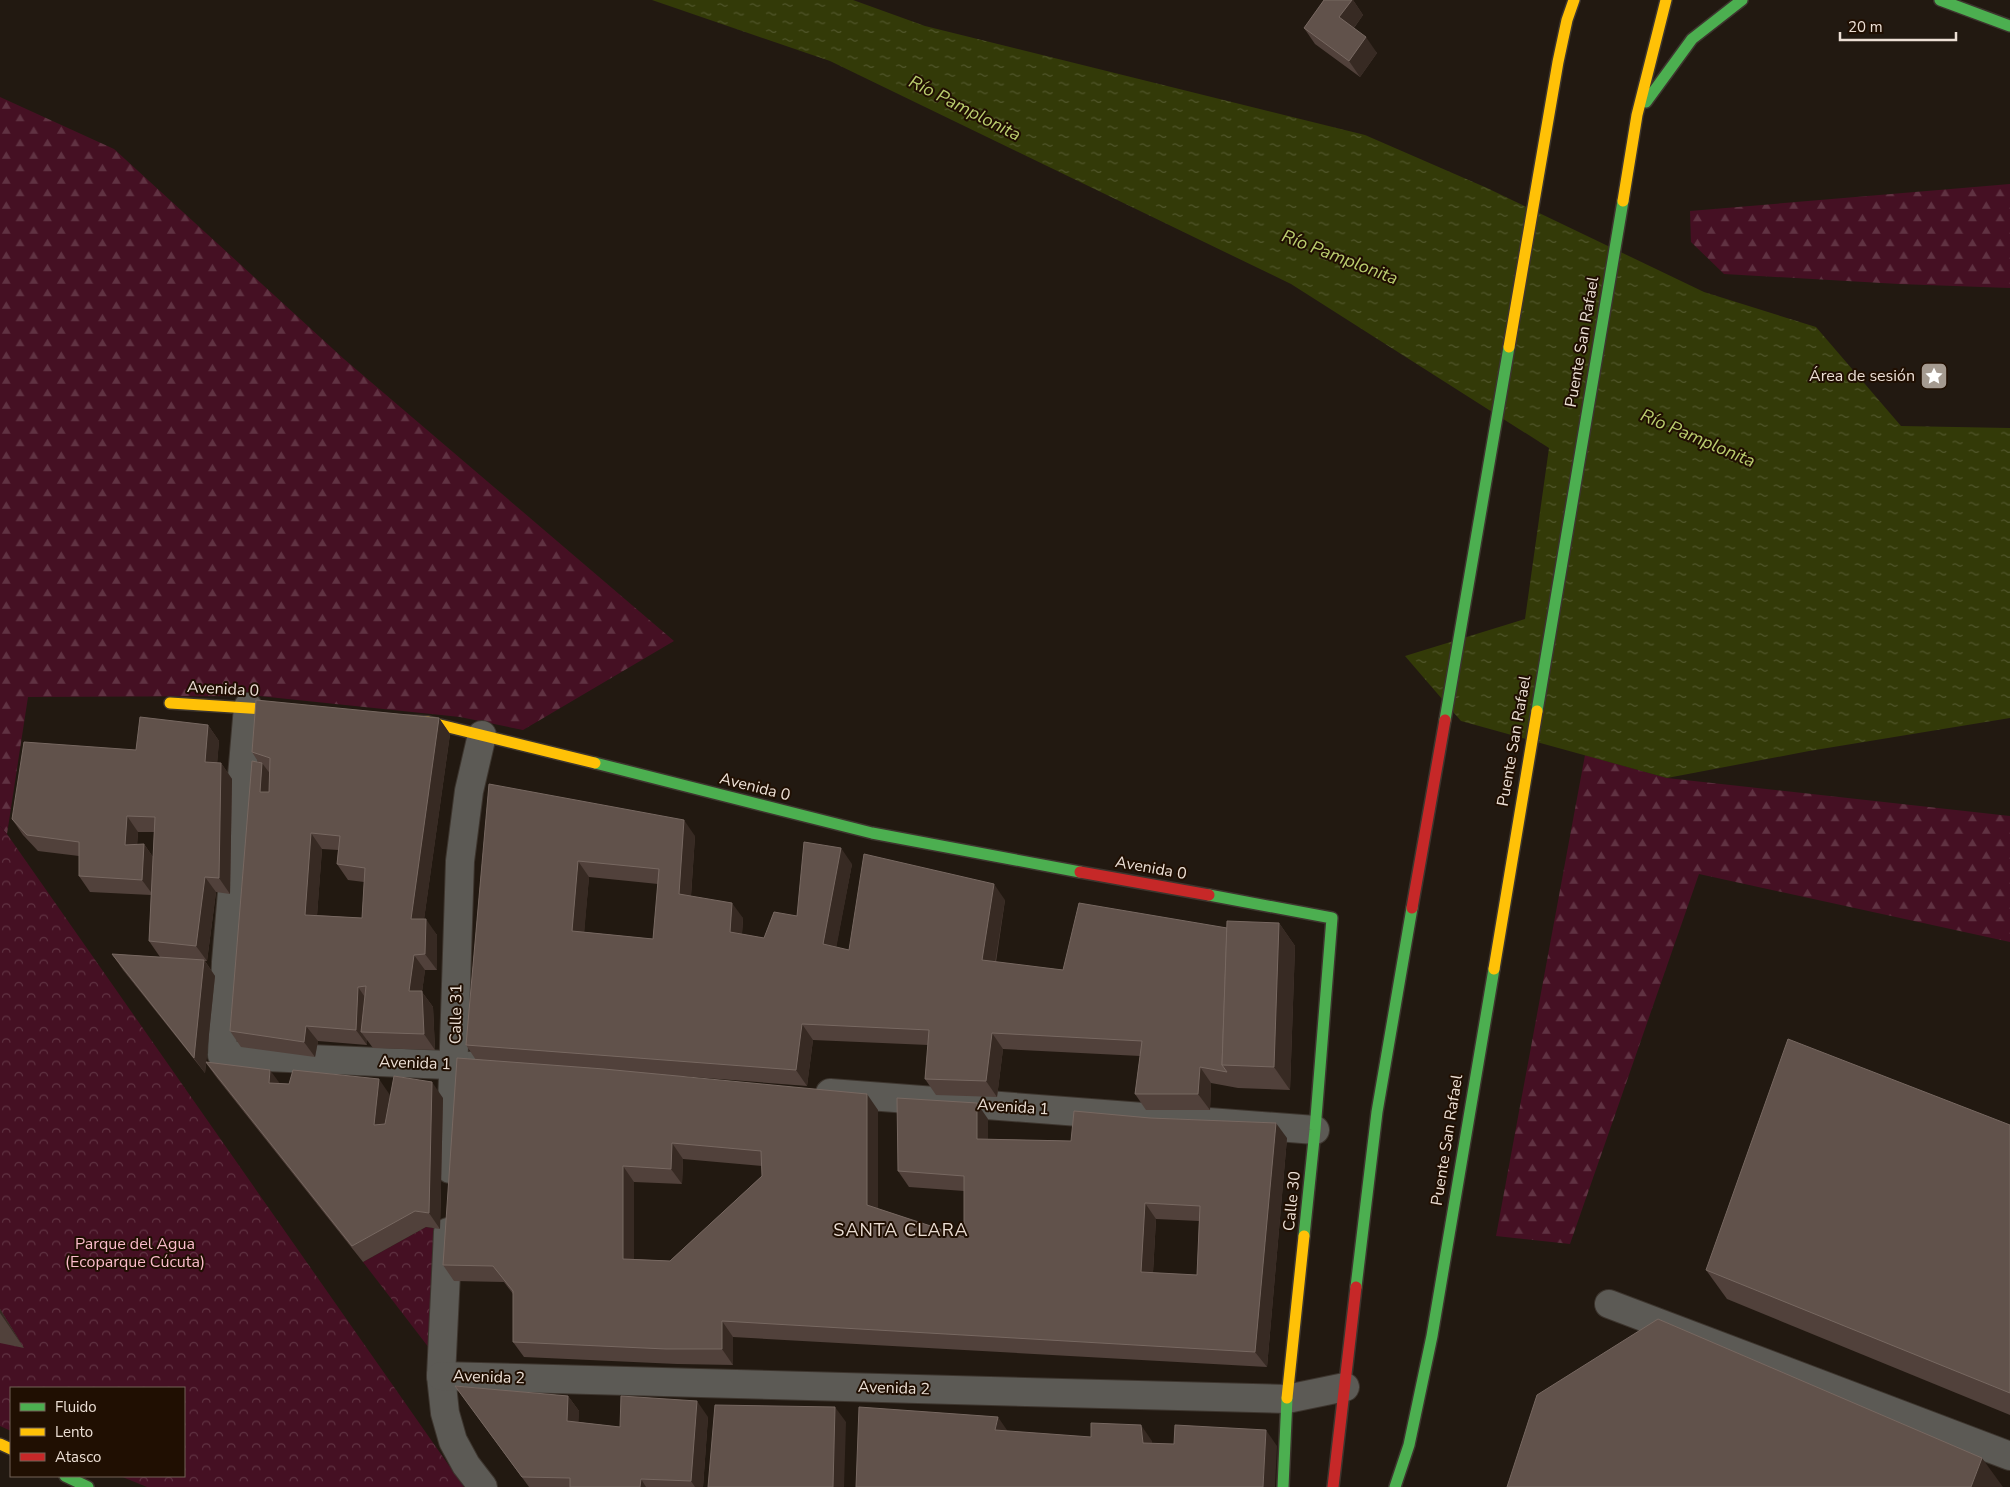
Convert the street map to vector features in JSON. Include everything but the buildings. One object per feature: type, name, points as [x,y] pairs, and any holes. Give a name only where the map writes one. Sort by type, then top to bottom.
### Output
[{"type":"main road","points":[[1333,1487],[1377,1112],[1558,62],[1567,20],[1574,0]]},
{"type":"main road","name":"Puente San Rafael","points":[[1395,1487],[1409,1445],[1432,1336],[1466,1123],[1637,115],[1666,0]]},
{"type":"main road","points":[[1637,115],[1692,38],[1742,0]]},
{"type":"main road","points":[[1940,0],[2010,26]]},
{"type":"main road","name":"Avenida 0","points":[[170,703],[305,712]]},
{"type":"main road","name":"Avenida 0","points":[[400,720],[428,722],[872,833],[1332,918]]},
{"type":"main road","name":"Calle 30","points":[[1283,1487],[1287,1399],[1315,1130],[1332,918]]},
{"type":"main road","points":[[67,1477],[88,1487]]},
{"type":"street","name":"Avenida 1","points":[[248,707],[226,962],[222,1055],[455,1064],[514,1069]]},
{"type":"street","name":"Calle 31","points":[[482,736],[469,791],[460,861],[455,1064],[442,1376],[445,1413],[453,1441],[466,1465],[483,1487]]},
{"type":"street","name":"Avenida 1","points":[[801,1091],[1315,1130]]},
{"type":"street","points":[[1609,1304],[2010,1456]]},
{"type":"street","name":"Avenida 2","points":[[442,1376],[1287,1399],[1345,1388]]},
{"type":"green space","points":[[0,97],[114,149],[344,359],[674,641],[523,730],[460,717],[259,696],[28,697],[7,834],[0,826]]},
{"type":"green space","points":[[2010,184],[2010,288],[1724,274],[1691,242],[1690,211]]},
{"type":"green space","points":[[1585,755],[1667,778],[2010,816],[2010,942],[1699,874],[1570,1244],[1496,1236]]},
{"type":"green space","name":"Parque del Agua (Ecoparque Cúcuta)","points":[[0,826],[464,1487],[147,1487],[122,1477],[185,1477],[185,1387],[10,1387],[10,1431],[0,1426]]},
{"type":"green space","points":[[426,1227],[440,1229],[436,1357],[363,1262]]},
{"type":"water","name":"Río Pamplonita","points":[[652,0],[853,0],[925,26],[1365,135],[1487,188],[1704,292],[1816,327],[1901,426],[2010,428],[2010,718],[1809,751],[1667,778],[1461,721],[1405,656],[1525,619],[1549,448],[1291,284],[830,61]]},
{"type":"traffic: fast","points":[[1646,102],[1692,39],[1742,0]]},
{"type":"traffic: fast","points":[[1940,0],[2010,26]]},
{"type":"traffic: fast","points":[[1537,711],[1623,201]]},
{"type":"traffic: fast","points":[[1445,720],[1509,347]]},
{"type":"traffic: fast","points":[[595,763],[872,833],[1080,872]]},
{"type":"traffic: fast","points":[[1209,895],[1332,918],[1315,1130],[1304,1236]]},
{"type":"traffic: fast","points":[[1356,1287],[1377,1112],[1412,908]]},
{"type":"traffic: fast","points":[[1395,1487],[1409,1445],[1432,1336],[1494,969]]},
{"type":"traffic: fast","points":[[1283,1487],[1287,1398]]},
{"type":"traffic: fast","points":[[67,1477],[88,1487]]},
{"type":"traffic: slow","points":[[1509,347],[1558,62],[1567,20],[1574,0]]},
{"type":"traffic: slow","points":[[1623,201],[1637,115],[1666,0]]},
{"type":"traffic: slow","points":[[170,703],[293,711]]},
{"type":"traffic: slow","points":[[1494,969],[1537,711]]},
{"type":"traffic: slow","points":[[408,721],[428,722],[595,763]]},
{"type":"traffic: slow","points":[[1287,1398],[1304,1236]]},
{"type":"traffic: slow","points":[[0,1444],[10,1449]]},
{"type":"traffic: jam","points":[[1412,908],[1445,720]]},
{"type":"traffic: jam","points":[[1080,872],[1209,895]]},
{"type":"traffic: jam","points":[[1333,1487],[1356,1287]]},
{"type":"place","name":"Área de sesión","points":[[1934,376]]},
{"type":"district","name":"SANTA CLARA","points":[[901,1230]]}]
